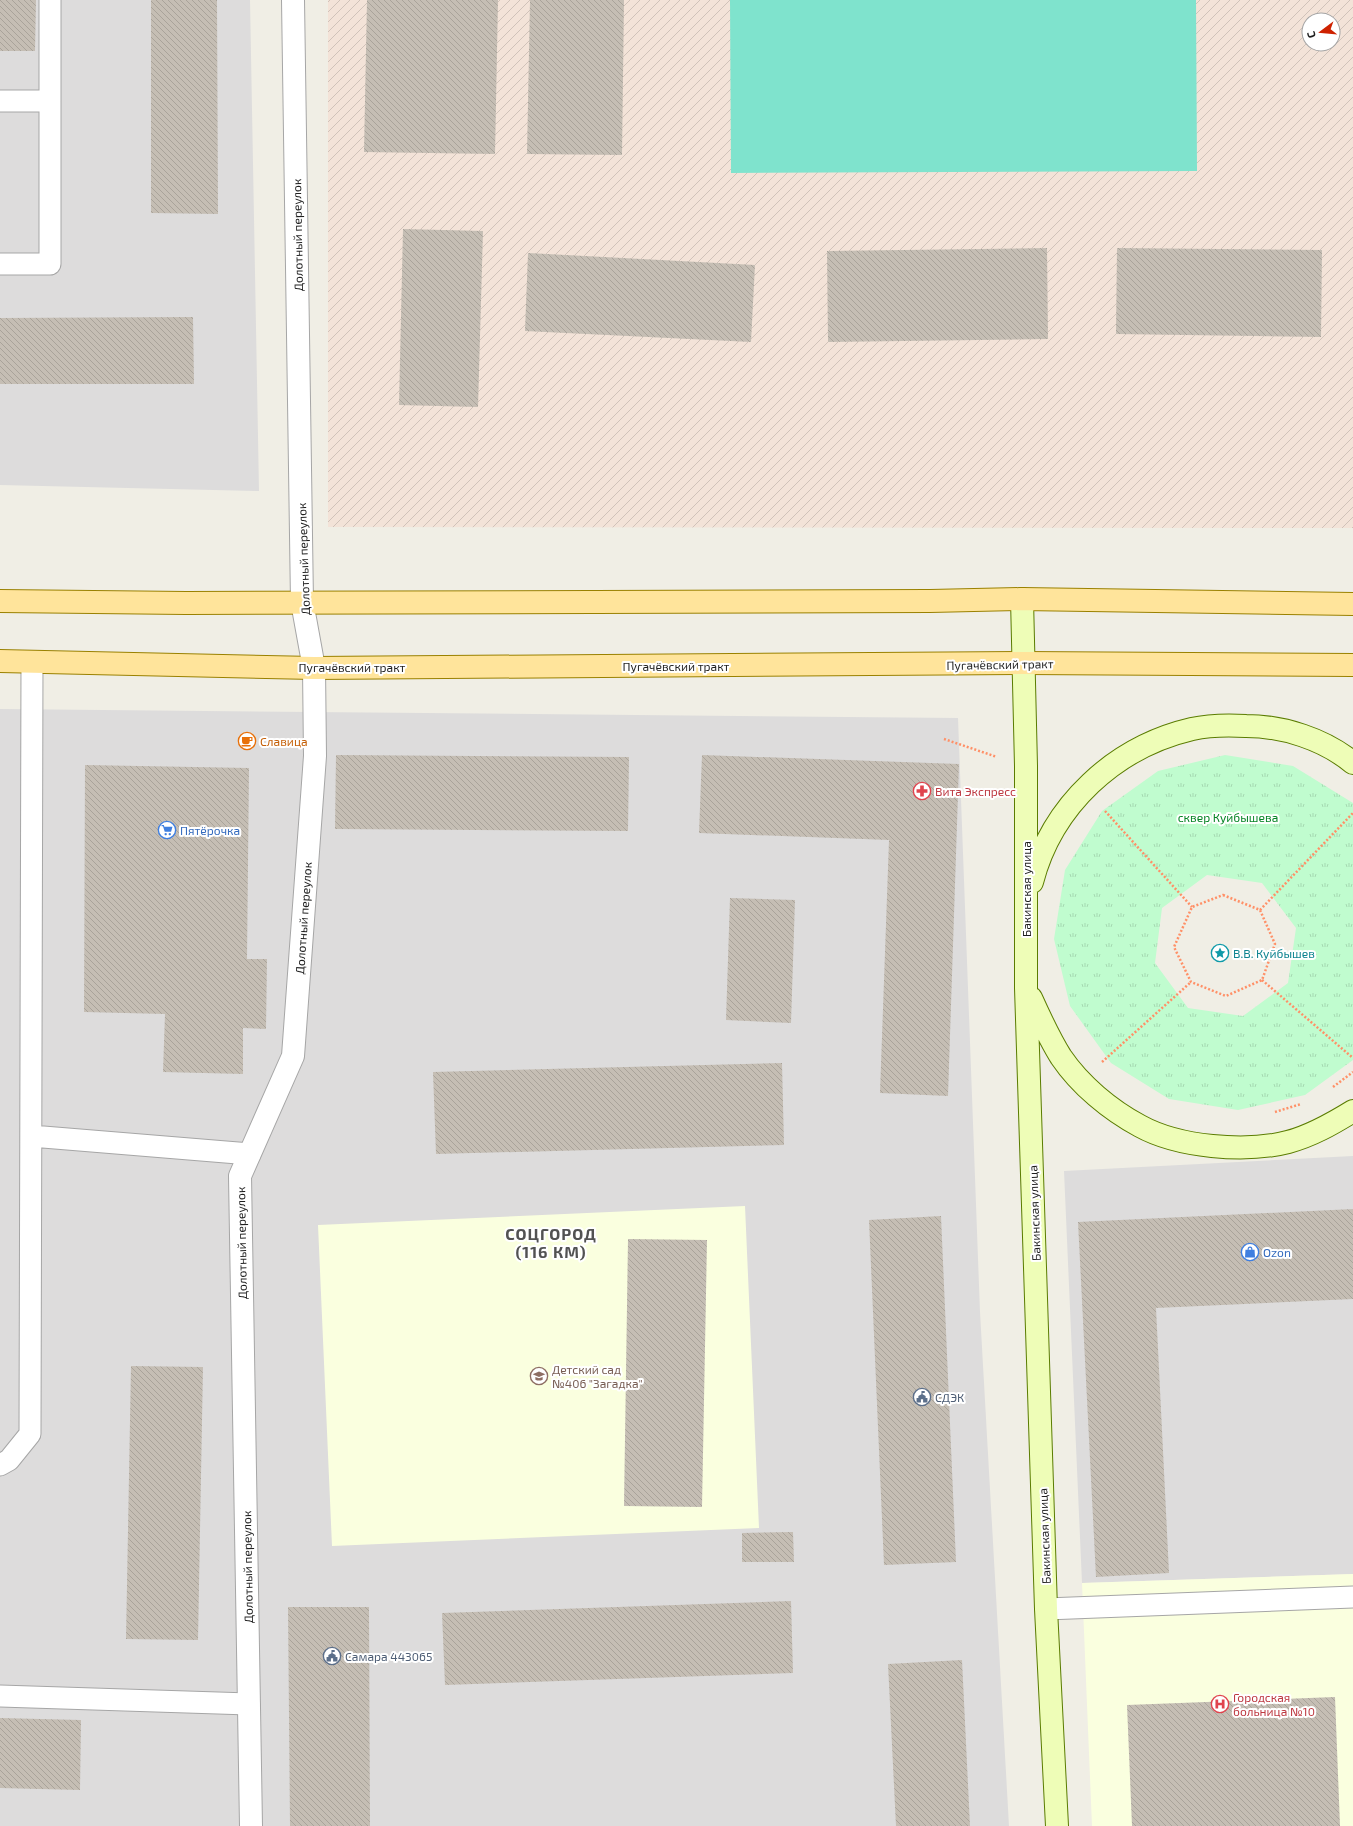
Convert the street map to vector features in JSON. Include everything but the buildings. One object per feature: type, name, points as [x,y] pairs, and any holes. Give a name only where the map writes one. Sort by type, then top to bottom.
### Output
[{"type":"main road","points":[[0,601],[922,602],[1022,599],[1353,604]]},
{"type":"main road","name":"Бакинская улица","points":[[1022,599],[1025,663],[1027,902],[1026,988],[1046,1610],[1057,1826]]},
{"type":"main road","name":"Пугачёвский тракт","points":[[0,661],[314,668],[938,665],[1025,663],[1353,665]]},
{"type":"main road","points":[[1027,902],[1036,868],[1046,842],[1067,810],[1083,790],[1109,768],[1133,751],[1159,739],[1193,729],[1225,725],[1257,726],[1288,730],[1318,742],[1353,763]]},
{"type":"main road","points":[[1026,988],[1043,1025],[1062,1057],[1085,1085],[1113,1109],[1141,1127],[1180,1141],[1217,1147],[1252,1148],[1288,1142],[1323,1129],[1353,1112]]},
{"type":"street","name":"Долотный переулок","points":[[251,1826],[240,1176],[293,1056],[315,756],[314,668],[302,602],[293,0]]},
{"type":"lane","points":[[0,264],[50,264],[50,0]]},
{"type":"lane","points":[[0,101],[50,101]]},
{"type":"lane","points":[[0,1465],[9,1460],[30,1434],[32,662]]},
{"type":"lane","points":[[31,1136],[250,1154]]},
{"type":"lane","points":[[1046,1610],[1353,1597]]},
{"type":"lane","points":[[0,1696],[249,1704]]},
{"type":"path","points":[[1260,910],[1353,812]]},
{"type":"path","points":[[1223,895],[1260,910],[1275,944],[1262,980],[1226,996],[1190,982],[1174,947],[1192,907],[1223,895]]},
{"type":"path","points":[[1262,980],[1353,1058]]},
{"type":"path","points":[[1099,1065],[1190,982]]},
{"type":"path","points":[[1328,1090],[1353,1072]]},
{"type":"path","points":[[1273,1113],[1308,1102]]},
{"type":"shaded area","points":[[0,0],[250,0],[259,491],[0,485]]},
{"type":"shaded area","points":[[328,0],[1353,0],[1353,528],[328,527]]},
{"type":"shaded area","points":[[730,0],[1196,0],[1197,171],[731,173]]},
{"type":"shaded area","points":[[0,709],[958,718],[980,1312],[1009,1826],[0,1826]]},
{"type":"shaded area","points":[[1353,1156],[1353,1574],[1082,1583],[1064,1171]]},
{"type":"shaded area","name":"Детский сад №406 \"Загадка\"","points":[[745,1206],[759,1528],[332,1546],[318,1225]]},
{"type":"shaded area","name":"Городская больница №10","points":[[1353,1574],[1353,1826],[1092,1826],[1082,1583]]},
{"type":"green space","name":"сквер Куйбышева","points":[[1225,755],[1293,766],[1353,803],[1353,1060],[1305,1095],[1238,1110],[1169,1099],[1111,1063],[1070,1006],[1054,939],[1065,870],[1102,811],[1158,771]],"holes":[[[1207,875],[1262,883],[1296,928],[1288,983],[1243,1016],[1188,1008],[1155,963],[1162,908]]]},
{"type":"place","name":"Славица","points":[[247,741]]},
{"type":"place","name":"Вита Экспресс","points":[[922,791]]},
{"type":"place","name":"Пятёрочка","points":[[167,830]]},
{"type":"place","name":"В.В. Куйбышев","points":[[1220,953]]},
{"type":"place","name":"Ozon","points":[[1250,1252]]},
{"type":"place","name":"Детский сад №406 \"Загадка\"","points":[[539,1376]]},
{"type":"place","name":"СДЭК","points":[[922,1397]]},
{"type":"place","name":"Самара 443065","points":[[332,1656]]},
{"type":"place","name":"Городская больница №10","points":[[1220,1704]]},
{"type":"district","name":"СОЦГОРОД (116 КМ)","points":[[551,1242]]}]
